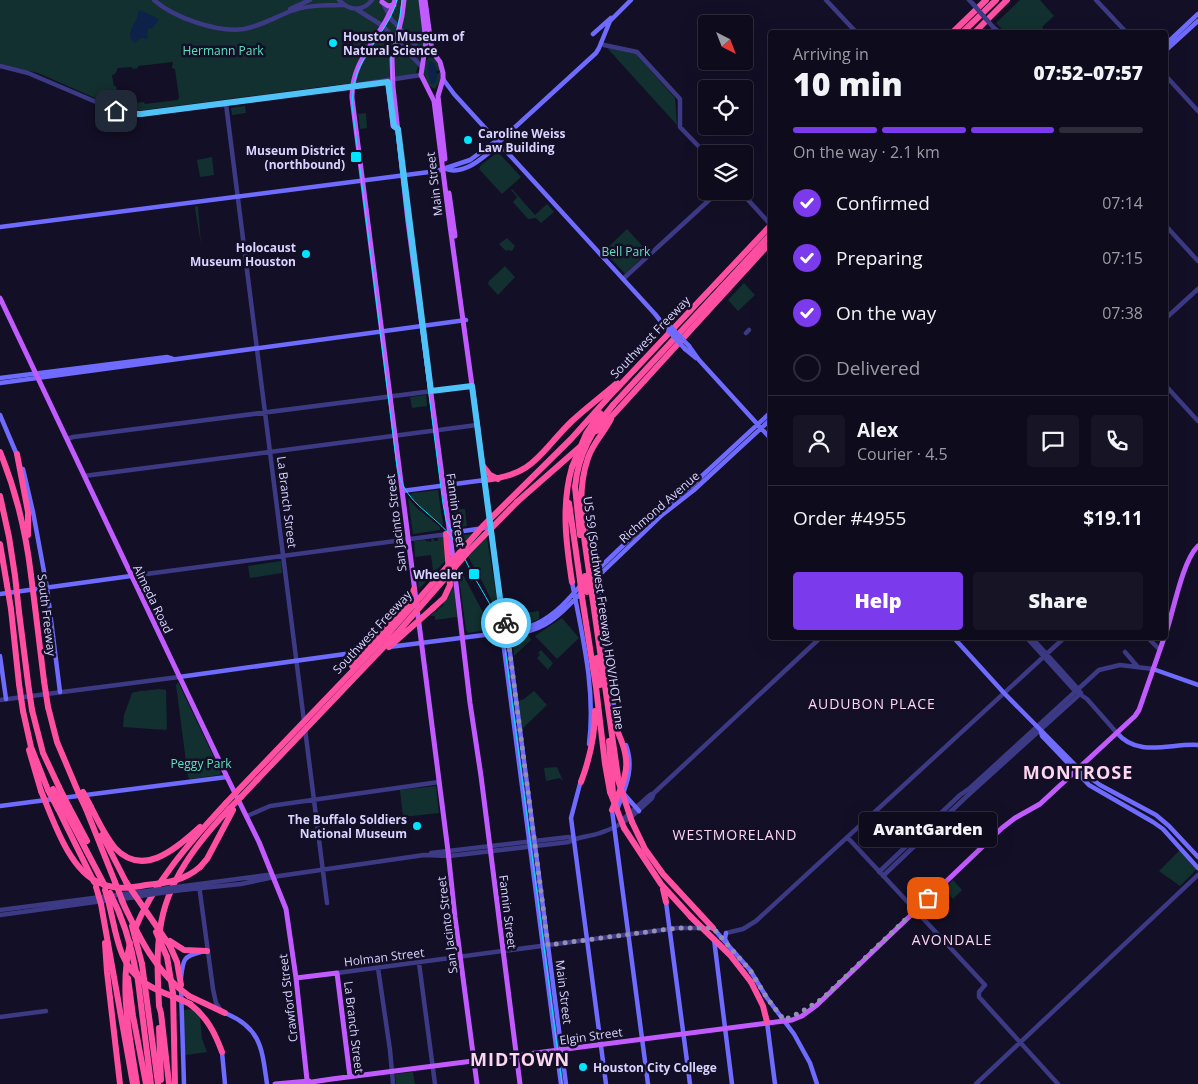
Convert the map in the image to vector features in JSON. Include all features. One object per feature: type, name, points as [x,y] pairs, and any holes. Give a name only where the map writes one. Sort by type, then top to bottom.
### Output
[{"type":"highway","points":[[965,30],[996,0]]},
{"type":"highway","points":[[978,30],[1002,0]]},
{"type":"highway","points":[[978,30],[1008,0]]},
{"type":"highway","points":[[955,30],[986,1]]},
{"type":"highway","name":"Southwest Freeway","points":[[169,1084],[161,1014],[158,1006],[159,938],[167,903],[184,865],[228,807],[312,713],[387,635],[483,526],[607,401],[638,364],[658,346],[768,225]]},
{"type":"highway","name":"US 59 (Southwest Freeway) HOV/HOT lane","points":[[585,576],[573,487],[578,465],[587,442],[601,419],[607,401],[768,237]]},
{"type":"highway","name":"Southwest Freeway","points":[[137,1084],[124,984],[130,940],[155,888],[185,850],[228,807],[241,797],[399,631],[468,552],[517,502],[563,463],[614,414],[768,245]]},
{"type":"highway","points":[[658,346],[607,401],[591,425],[572,467],[572,529],[585,576],[584,594],[607,774],[610,792],[624,828],[661,884],[730,955],[751,982],[763,1006],[767,1022]]},
{"type":"highway","points":[[485,480],[514,475],[533,464],[573,420],[607,401]]},
{"type":"highway","points":[[572,582],[566,535],[573,487],[583,474],[588,457],[614,414]]},
{"type":"highway","name":"South Freeway","points":[[0,452],[28,546],[48,707],[57,742],[76,789],[88,808]]},
{"type":"highway","points":[[17,454],[28,512],[28,546]]},
{"type":"highway","points":[[483,466],[490,475],[499,479]]},
{"type":"highway","points":[[573,487],[585,510],[600,570]]},
{"type":"highway","points":[[0,496],[9,537],[32,710],[60,834],[73,859],[82,870],[99,883],[112,887],[124,888],[170,882],[186,877],[200,867],[207,859],[228,807]]},
{"type":"highway","points":[[353,679],[444,598],[450,585],[448,534]]},
{"type":"highway","points":[[0,544],[4,575]]},
{"type":"highway","points":[[0,565],[7,585],[29,751],[50,789],[64,808],[106,886],[129,940],[136,972],[151,1084]]},
{"type":"highway","points":[[585,576],[584,594],[609,713],[617,777]]},
{"type":"highway","points":[[312,713],[361,655],[402,612],[411,598],[414,589]]},
{"type":"highway","name":"US 59 (Southwest Freeway) HOV/HOT lane","points":[[584,594],[596,651],[619,788],[623,794],[632,822],[645,849],[663,874],[713,928]]},
{"type":"highway","points":[[596,651],[607,774]]},
{"type":"highway","points":[[581,782],[593,743],[596,687]]},
{"type":"highway","points":[[609,713],[626,754],[628,764],[626,775],[612,810]]},
{"type":"highway","points":[[24,719],[31,747],[41,772],[50,789],[64,808],[106,886],[121,952],[130,969],[147,985],[190,1004],[202,1014],[222,1052]]},
{"type":"highway","points":[[607,724],[614,784],[612,810]]},
{"type":"highway","points":[[88,808],[116,849],[130,857],[146,860],[160,857],[170,852],[228,807]]},
{"type":"highway","points":[[64,808],[102,904],[133,1084]]},
{"type":"highway","points":[[88,808],[126,882],[139,896],[155,924],[170,944],[177,962],[181,985]]},
{"type":"highway","points":[[88,808],[137,942],[160,1084]]},
{"type":"highway","points":[[661,884],[666,902]]},
{"type":"highway","points":[[139,896],[167,957],[173,993],[175,1084]]},
{"type":"highway","points":[[122,901],[158,968],[173,985],[189,996],[225,1013]]},
{"type":"highway","points":[[104,914],[107,972],[120,1084]]},
{"type":"highway","points":[[170,944],[184,950],[207,951]]},
{"type":"highway","points":[[127,955],[131,1006],[146,1084]]},
{"type":"highway","points":[[158,1006],[160,1084]]},
{"type":"main road","name":"Fannin Street","points":[[404,0],[392,59],[390,81],[398,129],[448,534],[520,1084]]},
{"type":"main road","name":"Main Street","points":[[423,0],[430,41],[428,55],[422,66],[422,75],[434,101],[445,169]]},
{"type":"main road","name":"Main Street","points":[[423,0],[428,55],[442,65],[443,79],[438,96],[445,169],[501,606],[502,633],[529,845],[559,1050],[566,1084]]},
{"type":"main road","points":[[593,34],[631,0]]},
{"type":"main road","points":[[382,1],[388,6],[394,2]]},
{"type":"main road","name":"San Jacinto Street","points":[[394,2],[383,26],[360,62],[352,86],[352,98],[460,957],[478,1084]]},
{"type":"main road","points":[[0,227],[445,169],[452,171],[472,164],[596,53],[602,43],[606,28],[616,14]]},
{"type":"main road","points":[[1168,47],[1198,14]]},
{"type":"main road","points":[[1168,43],[1198,20]]},
{"type":"main road","points":[[443,79],[454,94],[768,436]]},
{"type":"main road","points":[[429,89],[445,90],[454,94]]},
{"type":"main road","name":"Almeda Road","points":[[0,298],[247,816],[286,909]]},
{"type":"main road","points":[[0,383],[167,357],[173,359],[464,321]]},
{"type":"main road","points":[[0,378],[37,376]]},
{"type":"main road","points":[[0,415],[24,472],[33,512],[47,588],[60,692]]},
{"type":"main road","name":"Richmond Avenue","points":[[502,633],[528,627],[554,613],[654,515],[690,487],[759,426],[768,415]]},
{"type":"main road","name":"Richmond Avenue","points":[[759,426],[768,421]]},
{"type":"main road","points":[[402,491],[485,480]]},
{"type":"main road","points":[[448,534],[491,527]]},
{"type":"main road","name":"Elgin Street","points":[[1168,623],[1190,556],[1198,546]]},
{"type":"main road","points":[[600,570],[601,624],[613,702],[618,725],[630,758],[630,770],[614,821]]},
{"type":"main road","name":"Richmond Avenue","points":[[507,632],[530,631],[540,628],[558,617],[584,594],[600,570]]},
{"type":"main road","points":[[0,594],[131,576]]},
{"type":"main road","points":[[572,582],[574,593],[584,594],[592,711],[588,749],[571,818],[606,1084]]},
{"type":"main road","name":"Main Street","points":[[501,606],[504,609],[535,844],[545,945]]},
{"type":"main road","points":[[179,676],[502,633]]},
{"type":"main road","points":[[956,640],[1039,730],[1045,733],[1085,782],[1102,794],[1142,814],[1163,829],[1198,868]]},
{"type":"main road","name":"Elgin Street","points":[[275,1084],[392,1072],[792,1020],[802,1016],[816,1006],[1006,824],[1036,807],[1138,714],[1164,640]]},
{"type":"main road","points":[[0,656],[6,699]]},
{"type":"main road","points":[[1153,669],[1198,685]]},
{"type":"main road","points":[[1117,733],[1131,744],[1147,748],[1188,744],[1198,745]]},
{"type":"main road","points":[[1077,771],[1156,816],[1169,826],[1198,857]]},
{"type":"main road","points":[[0,806],[227,777]]},
{"type":"main road","points":[[623,794],[637,809]]},
{"type":"main road","points":[[612,810],[648,1084]]},
{"type":"main road","points":[[666,902],[690,1084]]},
{"type":"main road","name":"Crawford Street","points":[[286,909],[309,1082]]},
{"type":"main road","points":[[713,928],[753,974],[767,998],[784,1020],[804,1052],[817,1084]]},
{"type":"main road","points":[[713,928],[732,1084]]},
{"type":"main road","points":[[726,933],[725,939],[729,946]]},
{"type":"main road","points":[[184,1084],[182,965],[185,959],[192,954],[207,951]]},
{"type":"main road","name":"Holman Street","points":[[296,978],[337,973]]},
{"type":"main road","name":"La Branch Street","points":[[337,973],[350,1077]]},
{"type":"main road","points":[[225,1013],[248,1028],[261,1048],[266,1084]]},
{"type":"main road","points":[[767,1022],[775,1084]]},
{"type":"main road","name":"Main Street","points":[[559,1050],[561,1084]]},
{"type":"main road","points":[[222,1052],[225,1084]]},
{"type":"street","points":[[154,0],[160,6],[184,18],[218,28],[245,29],[295,10],[312,6],[344,5],[356,9],[383,26],[422,66]]},
{"type":"street","points":[[271,19],[273,16],[310,0]]},
{"type":"street","points":[[339,0],[344,5]]},
{"type":"street","points":[[356,9],[366,6],[372,0]]},
{"type":"street","points":[[826,0],[854,30]]},
{"type":"street","points":[[1096,0],[1124,30]]},
{"type":"street","points":[[382,1],[388,16],[420,50],[428,55]]},
{"type":"street","points":[[971,2],[997,30]]},
{"type":"street","points":[[602,43],[637,52],[680,100],[680,126],[698,145]]},
{"type":"street","points":[[0,66],[39,76],[115,110],[141,114],[226,104],[422,75]]},
{"type":"street","points":[[1168,78],[1198,111]]},
{"type":"street","name":"La Branch Street","points":[[226,104],[328,903]]},
{"type":"street","points":[[623,279],[709,200]]},
{"type":"street","points":[[748,200],[768,223]]},
{"type":"street","points":[[1168,228],[1198,261]]},
{"type":"street","points":[[1168,316],[1198,289]]},
{"type":"street","points":[[67,439],[472,386]]},
{"type":"street","points":[[1168,388],[1198,421]]},
{"type":"street","points":[[84,476],[477,427]]},
{"type":"street","points":[[131,576],[448,534]]},
{"type":"street","points":[[0,915],[200,887],[267,875],[273,877],[426,855],[588,837],[623,824],[818,640]]},
{"type":"street","points":[[1028,640],[1045,655]]},
{"type":"street","points":[[1034,640],[1117,733]]},
{"type":"street","points":[[726,933],[750,926],[1062,640]]},
{"type":"street","points":[[1150,640],[1160,650]]},
{"type":"street","points":[[1124,652],[1138,666]]},
{"type":"street","points":[[883,876],[1039,730],[1099,670],[1120,665],[1153,669]]},
{"type":"street","points":[[0,700],[179,676]]},
{"type":"street","points":[[879,872],[960,795],[1039,730]]},
{"type":"street","points":[[247,816],[266,806],[439,782]]},
{"type":"street","points":[[848,838],[985,985],[978,994],[1058,1084]]},
{"type":"street","points":[[976,1084],[1198,874]]},
{"type":"street","points":[[200,887],[213,989],[218,1006],[225,1013]]},
{"type":"street","points":[[0,910],[139,896]]},
{"type":"street","name":"Holman Street","points":[[337,973],[670,929],[691,927],[713,928]]},
{"type":"street","points":[[419,962],[435,1084]]},
{"type":"street","points":[[378,968],[393,1084]]},
{"type":"street","points":[[0,1017],[46,1011]]},
{"type":"street","name":"La Branch Street","points":[[350,1077],[350,1084]]},
{"type":"green space","name":"Hermann Park","points":[[0,0],[419,0],[424,43],[414,75],[136,111],[120,109],[38,73],[0,64]],"holes":[[[173,62],[172,68],[175,69],[178,100],[145,104],[144,102],[124,106],[116,104],[115,91],[117,91],[112,75],[115,74],[118,68],[132,67],[132,69],[138,68],[138,66]]]},
{"type":"green space","points":[[1020,0],[1040,0],[1054,16],[1042,27],[1044,30],[1003,30],[996,23]]},
{"type":"green space","points":[[608,49],[636,54],[675,98],[677,125]]},
{"type":"green space","points":[[429,57],[435,59],[441,70],[437,71],[433,62],[432,84],[434,84],[437,74],[441,71],[440,81],[435,89],[429,86],[424,75],[425,64]]},
{"type":"green space","points":[[245,106],[246,113],[232,115],[231,108]]},
{"type":"green space","points":[[366,113],[367,128],[360,129],[358,114]]},
{"type":"green space","points":[[498,152],[521,177],[502,194],[479,169],[481,165]]},
{"type":"green space","points":[[212,157],[214,175],[200,177],[197,160]]},
{"type":"green space","points":[[512,189],[535,215],[547,204],[554,212],[541,223],[536,218],[528,219],[513,202],[517,197]]},
{"type":"green space","points":[[196,206],[198,207],[201,244],[195,208]]},
{"type":"green space","name":"Bell Park","points":[[627,229],[648,252],[625,274],[604,251]]},
{"type":"green space","points":[[507,238],[515,246],[512,251],[506,251],[499,244]]},
{"type":"green space","points":[[505,266],[515,277],[498,295],[488,284]]},
{"type":"green space","points":[[744,283],[755,295],[738,311],[728,300]]},
{"type":"green space","points":[[426,395],[427,406],[412,408],[410,397]]},
{"type":"green space","points":[[438,490],[443,524],[442,525],[409,495]]},
{"type":"green space","points":[[408,498],[440,527],[440,530],[413,534]]},
{"type":"green space","points":[[465,509],[467,526],[454,528],[452,510]]},
{"type":"green space","points":[[486,532],[500,619],[457,536]]},
{"type":"green space","points":[[444,536],[447,559],[419,589],[417,572],[433,570],[431,555],[415,557],[414,541],[425,540],[428,542],[428,539],[431,542],[432,538],[438,541],[438,538]]},
{"type":"green space","points":[[281,561],[282,573],[250,578],[248,566]]},
{"type":"green space","points":[[460,569],[485,616],[487,630],[468,633],[466,630],[458,570]]},
{"type":"green space","points":[[453,576],[457,617],[435,620],[435,616],[430,616],[444,605],[443,602]]},
{"type":"green space","points":[[539,611],[539,619],[520,626],[511,627],[510,624],[517,623],[517,619],[520,619],[519,614]]},
{"type":"green space","points":[[562,618],[579,638],[557,659],[535,636]]},
{"type":"green space","points":[[528,635],[531,640],[514,656],[512,637]]},
{"type":"green space","points":[[541,650],[553,663],[548,670],[537,658]]},
{"type":"green space","name":"Peggy Park","points":[[178,682],[221,772],[219,775],[190,779],[188,777],[176,685]]},
{"type":"green space","points":[[159,689],[166,690],[167,729],[123,727],[124,715],[132,693]]},
{"type":"green space","points":[[534,691],[547,705],[521,730],[518,701]]},
{"type":"green space","points":[[557,767],[563,781],[560,778],[546,781],[544,768]]},
{"type":"green space","points":[[436,786],[439,813],[403,817],[400,790]]},
{"type":"green space","points":[[1180,850],[1197,869],[1180,886],[1159,871]]},
{"type":"green space","points":[[953,880],[962,890],[953,899],[944,889]]},
{"type":"green space","points":[[192,1009],[200,1016],[202,1039],[207,1052],[184,1055],[184,1010]]},
{"type":"green space","points":[[413,1072],[415,1084],[396,1084],[395,1074]]},
{"type":"water","points":[[139,10],[159,19],[153,28],[148,29],[147,39],[141,38],[135,43],[130,34]]},
{"type":"water","points":[[430,61],[433,62],[436,70],[437,79],[434,84],[432,84],[429,78],[428,67]]},
{"type":"tram line","points":[[397,0],[386,25],[358,71],[352,104],[397,467],[400,479],[411,498],[442,526],[457,544],[503,633],[562,1084]]},
{"type":"tram line","points":[[402,0],[391,56],[392,95],[443,504],[446,520],[453,533]]},
{"type":"way so far","points":[[506,623],[548,945],[677,928],[713,928],[750,970],[767,998],[784,1020],[822,999],[928,898]]},
{"type":"place","name":"Houston Museum of Natural Science","points":[[333,43]]},
{"type":"place","name":"Caroline Weiss Law Building","points":[[468,140]]},
{"type":"place","name":"Museum District (northbound)","points":[[356,157]]},
{"type":"place","name":"Holocaust Museum Houston","points":[[306,254]]},
{"type":"place","name":"Wheeler","points":[[474,574]]},
{"type":"place","name":"The Buffalo Soldiers National Museum","points":[[417,826]]},
{"type":"place","name":"AvantGarden","points":[[928,898]]},
{"type":"place","name":"Houston City College","points":[[583,1067]]},
{"type":"district","name":"AUDUBON PLACE","points":[[872,703]]},
{"type":"district","name":"MONTROSE","points":[[1078,772]]},
{"type":"district","name":"WESTMORELAND","points":[[735,834]]},
{"type":"district","name":"AVONDALE","points":[[952,939]]},
{"type":"district","name":"MIDTOWN","points":[[520,1059]]},
{"type":"route","points":[[116,111],[141,114],[388,82],[394,126],[398,129],[408,222],[431,391],[472,386],[501,606],[504,609],[506,623]]}]
